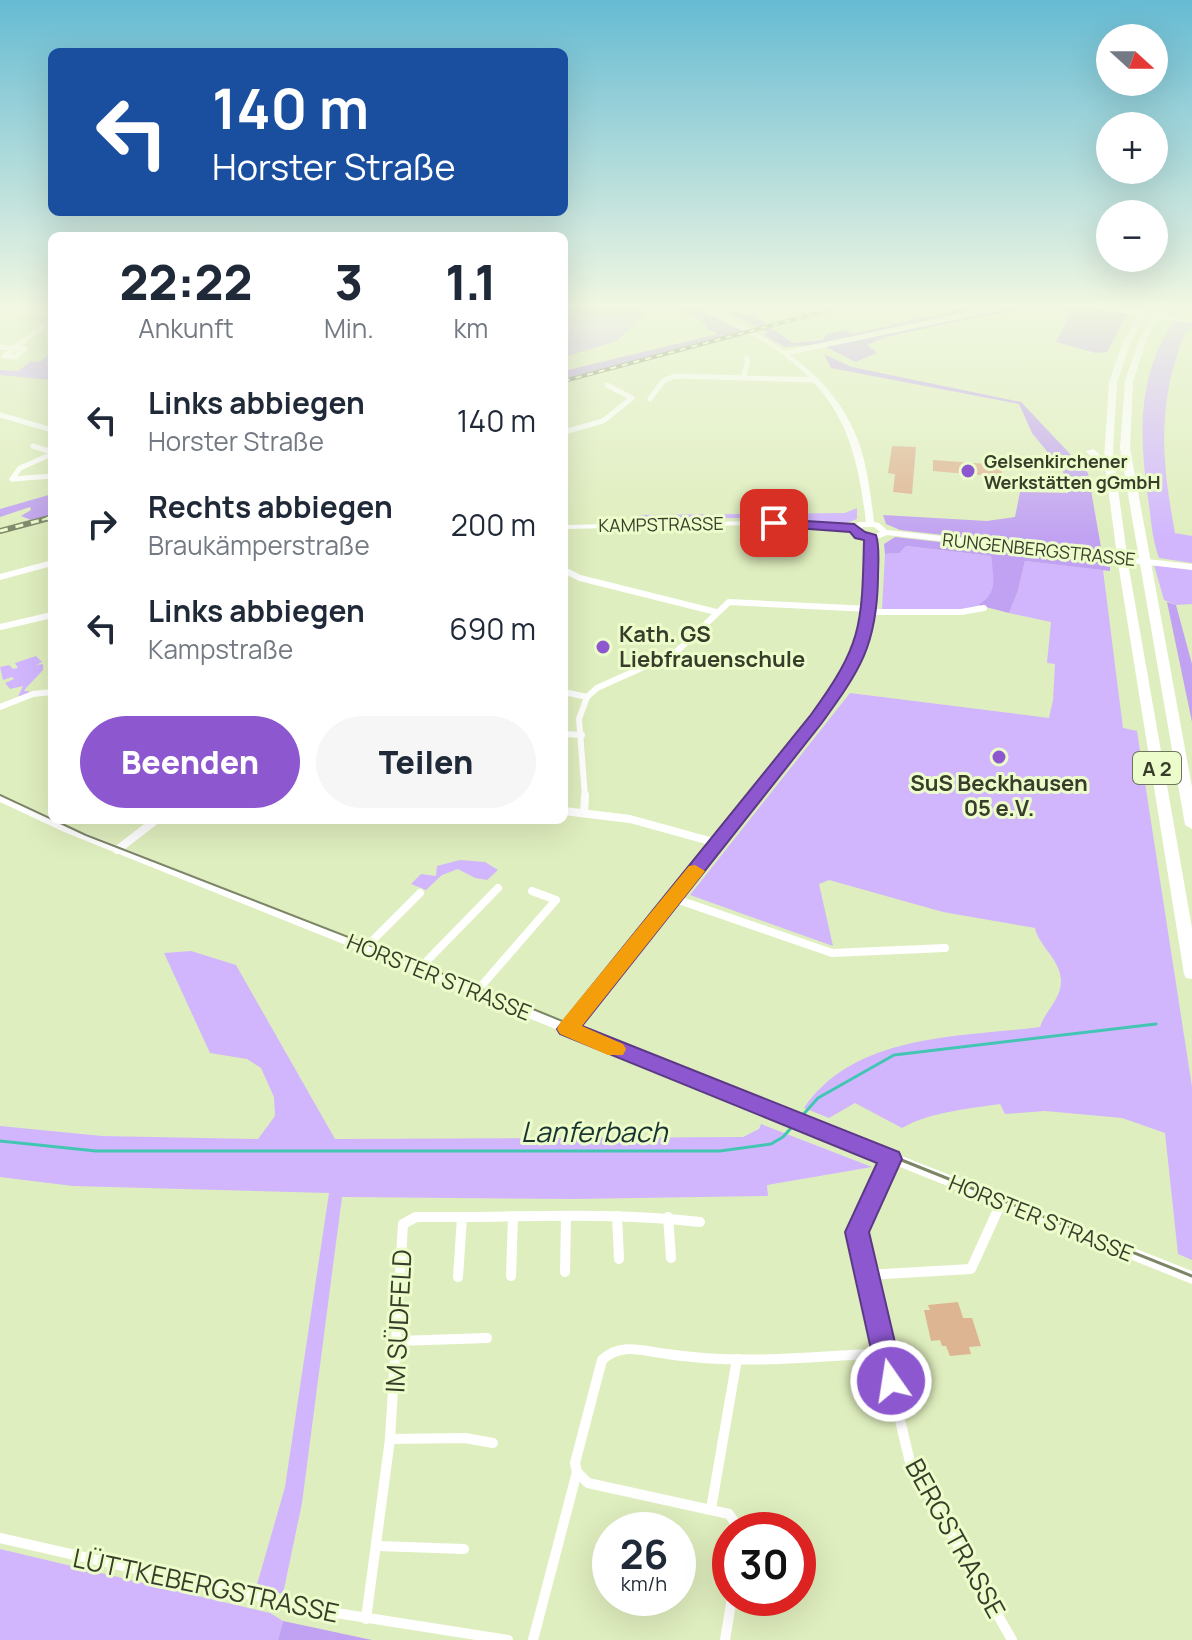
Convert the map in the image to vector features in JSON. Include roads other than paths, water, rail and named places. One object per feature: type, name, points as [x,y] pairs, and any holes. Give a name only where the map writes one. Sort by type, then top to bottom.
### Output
[{"type":"highway","name":"A 2","points":[[1113,385],[1109,401],[1110,471],[1192,974]]},
{"type":"highway","name":"A 2","points":[[1129,385],[1125,448],[1192,825]]},
{"type":"highway","points":[[1091,451],[1110,471]]},
{"type":"street","points":[[568,431],[611,417],[632,398],[607,385]]},
{"type":"street","points":[[650,399],[662,385]]},
{"type":"street","points":[[821,385],[835,401],[854,435],[865,476],[870,524]]},
{"type":"street","points":[[0,415],[48,429]]},
{"type":"street","points":[[33,446],[48,452]]},
{"type":"street","points":[[48,455],[20,468],[12,479],[48,476]]},
{"type":"street","name":"KAMPSTRASSE","points":[[568,527],[753,523],[854,529]]},
{"type":"street","points":[[870,524],[880,526],[885,532],[871,538],[860,535],[854,529],[870,524]]},
{"type":"street","name":"RUNGENBERGSTRASSE","points":[[885,532],[1192,567]]},
{"type":"street","points":[[568,1029],[838,691],[863,643],[870,611],[871,538]]},
{"type":"street","points":[[0,577],[48,564]]},
{"type":"street","points":[[568,572],[580,578],[716,612]]},
{"type":"street","points":[[584,813],[588,793],[580,711],[587,697],[610,681],[675,653],[724,604],[735,601],[870,611],[961,612],[984,608]]},
{"type":"street","points":[[0,627],[48,616]]},
{"type":"street","points":[[0,707],[33,694],[48,692]]},
{"type":"street","points":[[568,693],[587,697]]},
{"type":"street","points":[[568,734],[582,735]]},
{"type":"street","name":"HORSTER STRASSE","points":[[0,798],[48,822]]},
{"type":"street","points":[[568,811],[654,825],[717,843]]},
{"type":"street","name":"HORSTER STRASSE","points":[[54,824],[1192,1278]]},
{"type":"street","points":[[117,850],[151,824]]},
{"type":"street","points":[[419,969],[498,888]]},
{"type":"street","points":[[476,992],[556,900],[532,891]]},
{"type":"street","points":[[365,948],[420,893]]},
{"type":"street","points":[[673,898],[832,953],[945,948]]},
{"type":"street","name":"BERGSTRASSE","points":[[891,1159],[857,1232],[910,1462],[1012,1640]]},
{"type":"street","points":[[867,1275],[971,1269],[1001,1203]]},
{"type":"street","points":[[617,1216],[619,1259]]},
{"type":"street","name":"IM SÜDFELD","points":[[366,1619],[390,1439],[403,1224],[416,1217],[617,1216],[668,1217],[700,1222]]},
{"type":"street","points":[[511,1276],[513,1217]]},
{"type":"street","points":[[565,1272],[566,1217]]},
{"type":"street","points":[[668,1217],[671,1258]]},
{"type":"street","points":[[458,1277],[462,1218]]},
{"type":"street","points":[[398,1341],[487,1338]]},
{"type":"street","points":[[533,1640],[577,1472],[575,1463],[602,1360],[611,1350],[626,1347],[686,1358],[737,1359],[885,1353]]},
{"type":"street","points":[[711,1509],[737,1359]]},
{"type":"street","points":[[390,1439],[465,1438],[493,1443]]},
{"type":"street","points":[[577,1472],[588,1483],[722,1512]]},
{"type":"street","name":"LÜTTKEBERGSTRASSE","points":[[0,1538],[366,1619],[508,1640]]},
{"type":"street","points":[[378,1546],[464,1549]]},
{"type":"street","points":[[725,1640],[729,1616]]},
{"type":"waterway","name":"Lanferbach","points":[[0,1141],[96,1151],[720,1151],[771,1144],[783,1137],[818,1098],[894,1055],[1156,1024]]},
{"type":"tram line","points":[[0,795],[48,817]]},
{"type":"tram line","points":[[62,824],[533,1009],[904,1161]]},
{"type":"tram line","points":[[899,1159],[904,1161]]},
{"type":"tram line","points":[[904,1161],[1192,1276]]},
{"type":"railway","points":[[0,531],[46,519]]},
{"type":"railway","points":[[42,520],[46,519]]},
{"type":"place","name":"Gelsenkirchener Werkstätten gGmbH","points":[[968,471]]},
{"type":"place","name":"Kath. GS Liebfrauenschule","points":[[603,647]]},
{"type":"place","name":"SuS Beckhausen 05 e.V.","points":[[999,757]]}]
